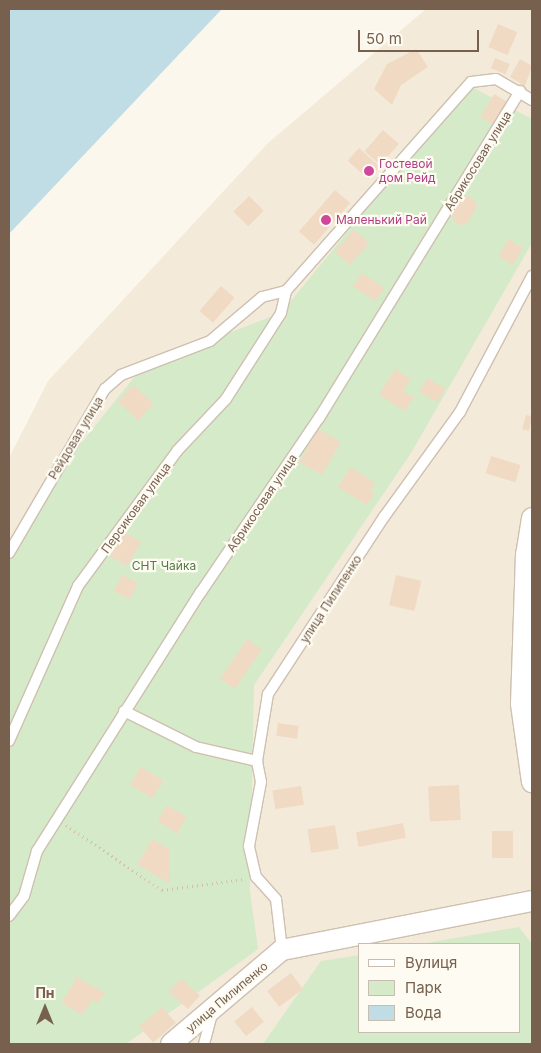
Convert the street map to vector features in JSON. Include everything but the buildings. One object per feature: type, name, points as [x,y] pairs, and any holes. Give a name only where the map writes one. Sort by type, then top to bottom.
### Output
[{"type":"street","points":[[532,518],[526,554],[521,704],[532,778]]},
{"type":"street","points":[[282,950],[532,901]]},
{"type":"street","name":"улица Пилипенко","points":[[171,1044],[212,1012],[282,950]]},
{"type":"lane","points":[[286,291],[471,82],[496,79],[520,91],[532,100]]},
{"type":"lane","name":"Абрикосовая улица","points":[[9,916],[24,896],[37,851],[124,711],[319,418],[520,91]]},
{"type":"lane","name":"улица Пилипенко","points":[[256,877],[250,846],[261,782],[257,761],[268,694],[384,517],[460,412],[532,276]]},
{"type":"lane","name":"Рейдовая улица","points":[[9,553],[106,389],[121,375],[210,341],[262,297],[286,291]]},
{"type":"lane","name":"Персиковая улица","points":[[9,741],[78,586],[177,451],[226,399],[281,313],[286,291]]},
{"type":"lane","points":[[124,711],[196,747],[257,761]]},
{"type":"lane","points":[[256,877],[276,899],[282,950]]},
{"type":"lane","points":[[204,1044],[212,1012]]},
{"type":"path","points":[[57,819],[162,890],[256,877]]},
{"type":"shaded area","points":[[426,9],[532,9],[532,895],[282,950],[158,1044],[9,1044],[9,458],[48,381],[268,143]]},
{"type":"shaded area","points":[[532,910],[532,1044],[180,1044],[293,952]]},
{"type":"green space","name":"СНТ Чайка","points":[[468,85],[532,119],[532,243],[411,453],[254,685],[250,891],[258,949],[126,1044],[9,1044],[9,560],[43,491],[143,366],[281,313]]},
{"type":"green space","points":[[519,927],[532,944],[532,1044],[263,1044],[321,961],[358,955],[358,1033],[521,1033],[521,943],[427,943]]},
{"type":"water","points":[[9,9],[222,9],[9,234]]},
{"type":"place","name":"Гостевой дом Рейд","points":[[369,171]]},
{"type":"place","name":"Маленький Рай","points":[[326,220]]}]
